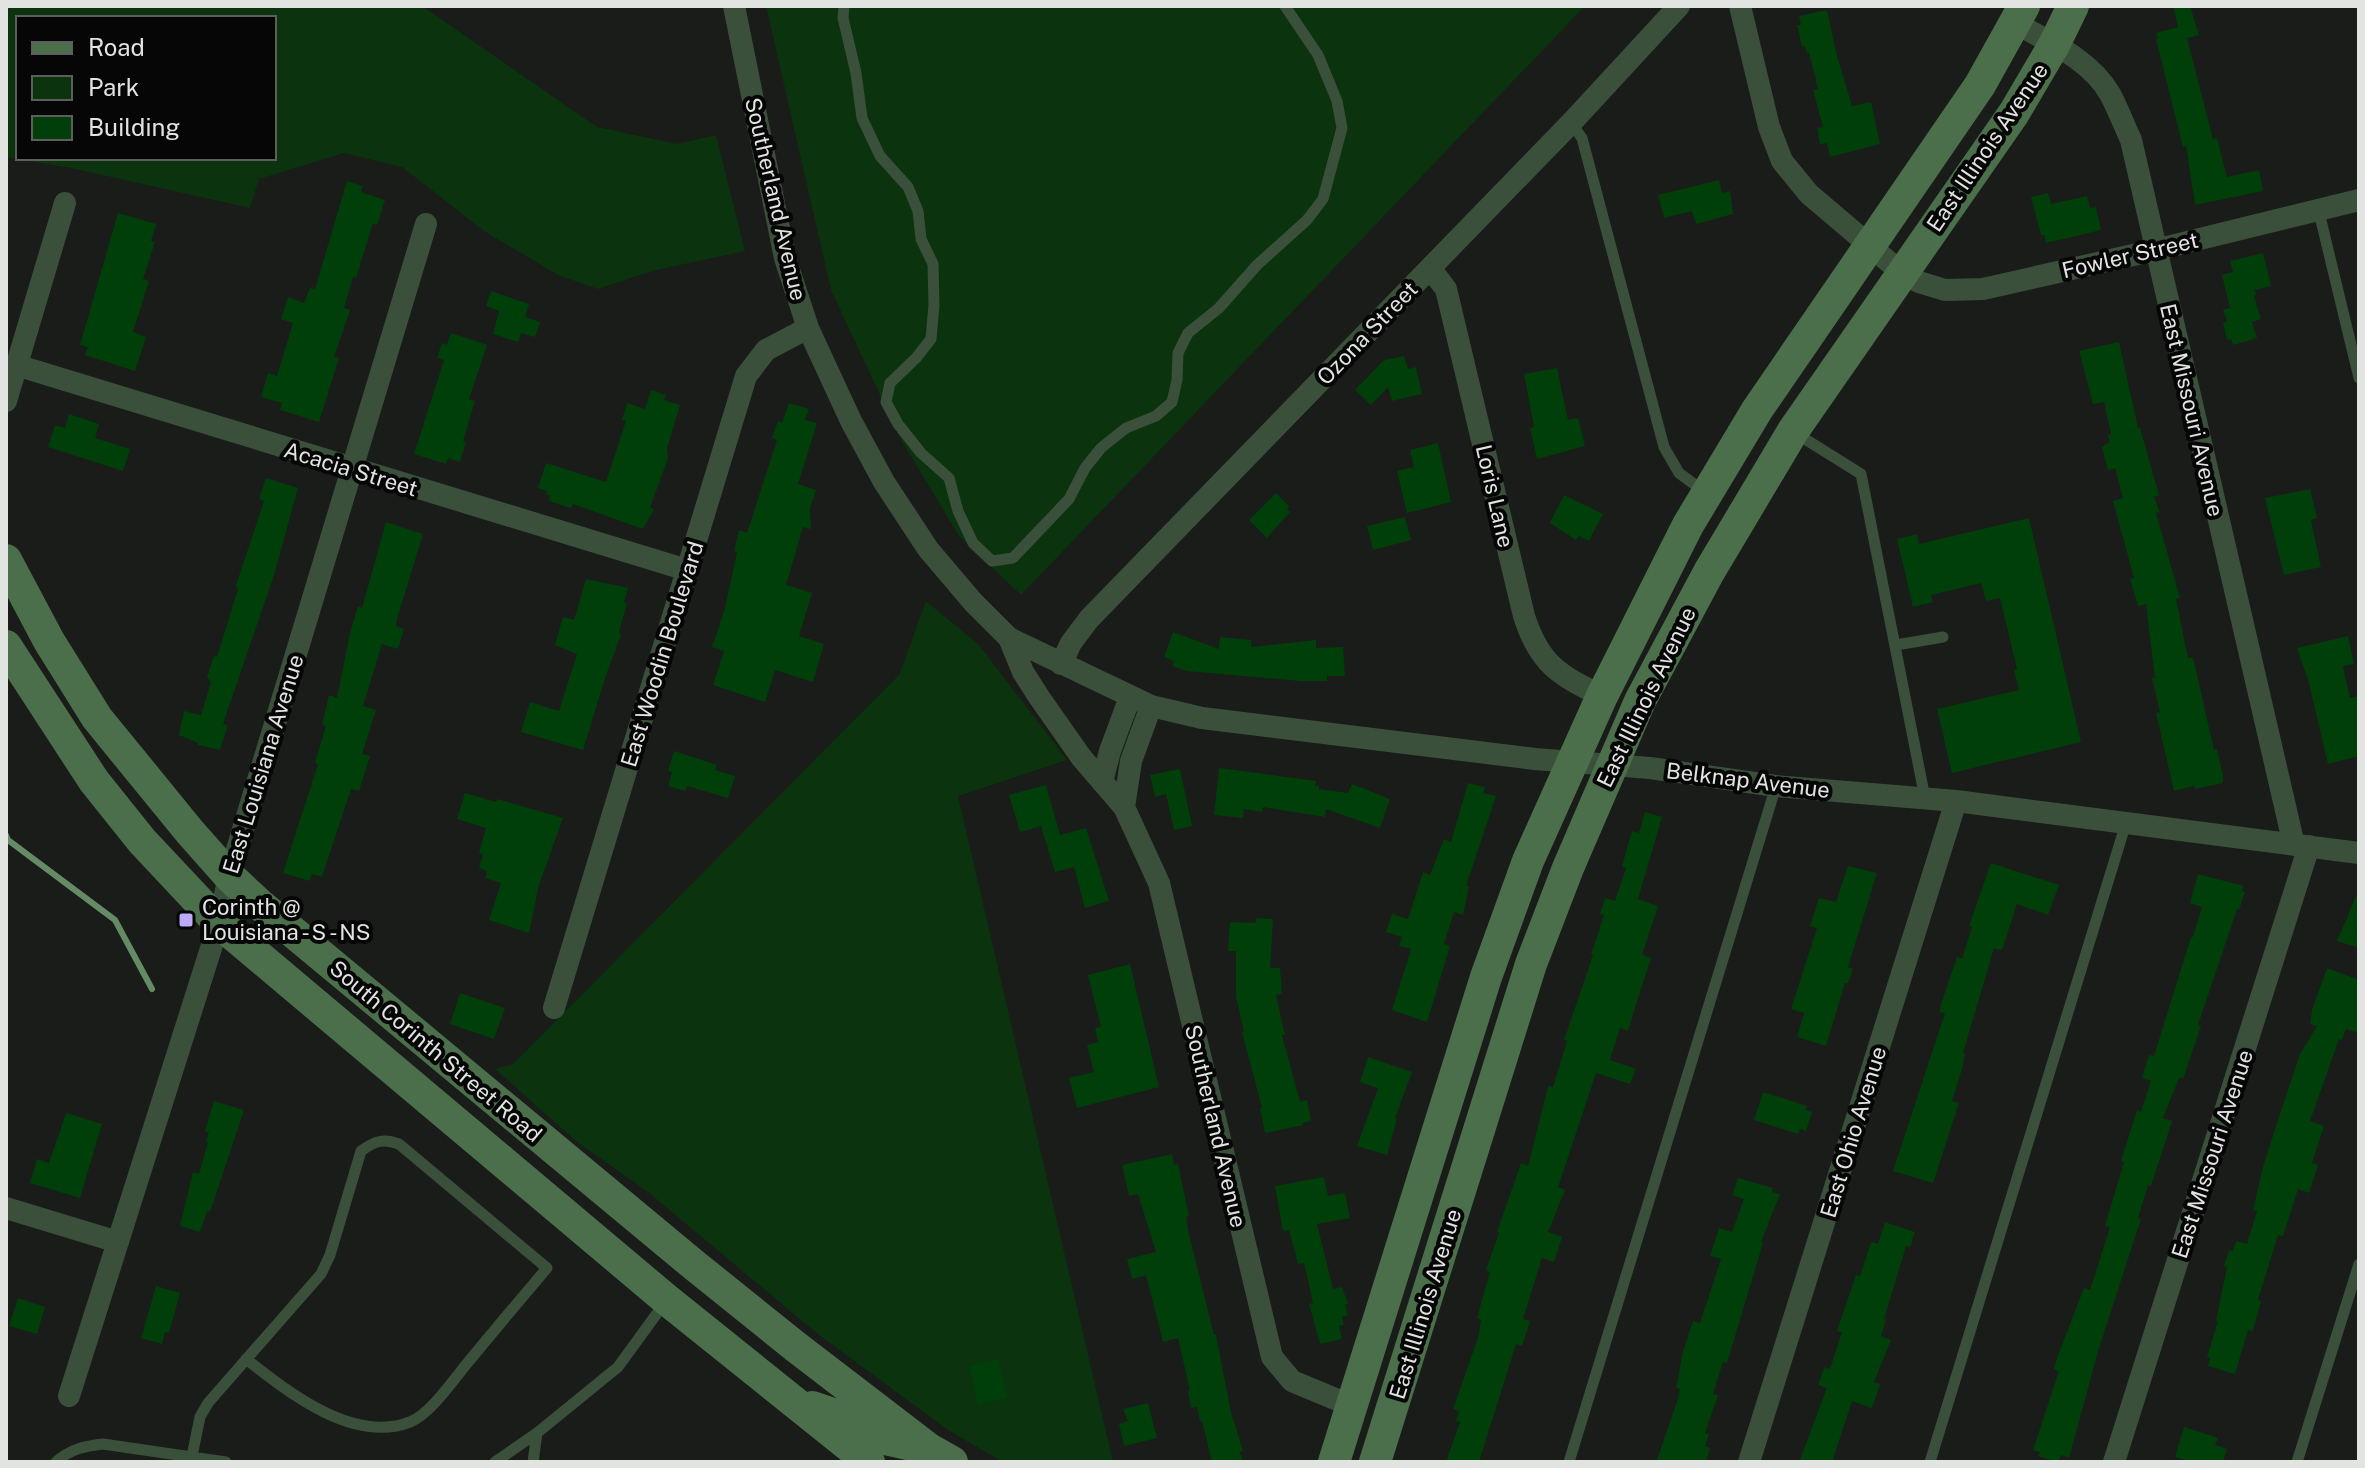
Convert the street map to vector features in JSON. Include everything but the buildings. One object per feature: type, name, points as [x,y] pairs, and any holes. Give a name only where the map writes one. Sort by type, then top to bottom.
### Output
[{"type":"main road","name":"East Illinois Avenue","points":[[1375,1462],[1531,964],[1611,764],[1640,701],[1702,585],[1793,431],[2014,113],[2073,6]]},
{"type":"main road","name":"East Illinois Avenue","points":[[1334,1462],[1486,977],[1528,861],[1602,696],[1688,525],[1757,410],[1980,85],[2020,14]]},
{"type":"main road","points":[[1757,410],[1793,431]]},
{"type":"main road","name":"South Corinth Street Road","points":[[6,560],[66,672],[97,718],[229,876],[694,1265],[796,1347],[940,1455]]},
{"type":"main road","name":"South Corinth Street Road","points":[[6,646],[94,781],[152,852],[219,923],[667,1300],[869,1462]]},
{"type":"main road","points":[[1408,1226],[1446,1235]]},
{"type":"main road","points":[[667,1300],[694,1265]]},
{"type":"main road","points":[[793,1401],[853,1421],[876,1437],[940,1455]]},
{"type":"street","name":"Southerland Avenue","points":[[734,6],[785,258],[808,328],[851,421],[884,482],[928,549],[1009,638],[1023,672],[1039,697],[1081,757],[1124,807],[1159,883],[1272,1357],[1292,1381],[1352,1406]]},
{"type":"street","name":"Ozona Street","points":[[1061,664],[1071,643],[1089,619],[1571,123],[1679,6]]},
{"type":"street","points":[[1740,6],[1769,127],[1782,161],[1809,194],[1902,273]]},
{"type":"street","name":"East Missouri Avenue","points":[[2020,14],[2054,45],[2092,70],[2109,92],[2131,140],[2155,250],[2301,846],[2114,1462]]},
{"type":"street","name":"Fowler Street","points":[[1902,273],[1945,290],[1983,289],[2359,200]]},
{"type":"street","points":[[6,401],[65,203]]},
{"type":"street","name":"East Louisiana Avenue","points":[[69,1396],[219,923],[229,876],[426,224]]},
{"type":"street","name":"Loris Lane","points":[[1430,268],[1446,289],[1533,645],[1552,668],[1602,696]]},
{"type":"street","name":"East Woodin Boulevard","points":[[554,1008],[746,376],[766,350],[808,328]]},
{"type":"street","name":"Acacia Street","points":[[16,365],[687,570]]},
{"type":"street","name":"Belknap Avenue","points":[[1009,638],[1151,706],[1202,718],[1571,762],[1611,764],[1776,786],[1956,801],[2359,853]]},
{"type":"street","points":[[1102,782],[1130,697]]},
{"type":"street","points":[[1124,807],[1131,761],[1151,706]]},
{"type":"street","name":"East Ohio Avenue","points":[[1749,1462],[1956,801]]},
{"type":"street","points":[[6,1208],[118,1242]]},
{"type":"lane","points":[[844,6],[843,18],[856,73],[862,118],[880,156],[908,187],[918,211],[921,239],[933,264],[931,339],[890,383],[886,402],[898,424],[921,453],[949,478],[958,511],[973,543],[992,561],[1013,558],[1069,499],[1085,468],[1101,448],[1126,428],[1156,416],[1172,402],[1178,353],[1188,333],[1219,308],[1257,265],[1307,220],[1323,199],[1342,128],[1337,101],[1318,55],[1285,6]]},
{"type":"lane","points":[[1571,123],[1582,138],[1664,447],[1679,473],[1707,493]]},
{"type":"lane","points":[[2318,208],[2359,378]]},
{"type":"lane","points":[[1793,431],[1861,474],[1925,798]]},
{"type":"lane","points":[[1896,645],[1943,637]]},
{"type":"lane","points":[[1569,1462],[1776,786]]},
{"type":"lane","points":[[1930,1462],[2126,823]]},
{"type":"lane","points":[[192,1456],[200,1417],[208,1403],[246,1359],[321,1274],[330,1255],[361,1151],[372,1143],[385,1139],[399,1144],[547,1268],[435,1402],[412,1422],[384,1427],[348,1422],[292,1395],[246,1359]]},
{"type":"lane","points":[[2297,1462],[2359,1264]]},
{"type":"lane","points":[[495,1462],[537,1433],[618,1367],[667,1300]]},
{"type":"lane","points":[[533,1462],[537,1433]]},
{"type":"lane","points":[[56,1462],[85,1446],[103,1444],[226,1462]]},
{"type":"green space","points":[[6,6],[422,6],[597,127],[677,144],[716,135],[745,251],[652,271],[598,289],[558,275],[484,231],[402,167],[344,153],[259,179],[250,208],[24,160],[276,160],[276,16],[16,16],[16,159],[6,157]]},
{"type":"green space","points":[[766,6],[1585,6],[1021,595],[959,536],[900,438],[831,290]]},
{"type":"green space","points":[[926,601],[979,645],[1067,760],[958,796],[1113,1462],[1003,1462],[948,1430],[819,1335],[648,1192],[577,1142],[495,1069],[513,1064],[899,675]]},
{"type":"waterway","points":[[6,835],[8,840],[115,920],[152,989]]},
{"type":"place","name":"Corinth @ Louisiana - S - NS","points":[[186,920]]}]
